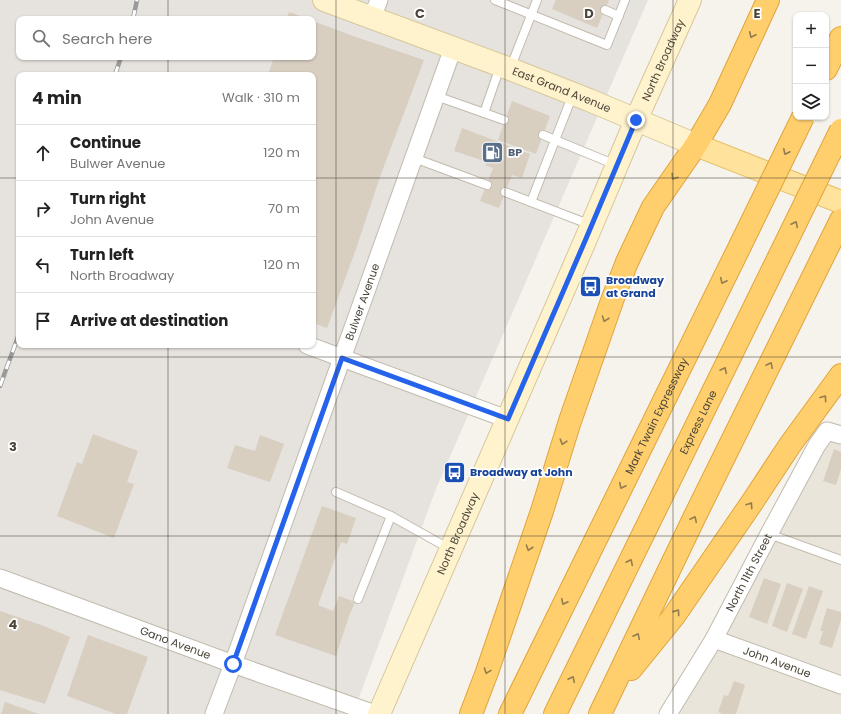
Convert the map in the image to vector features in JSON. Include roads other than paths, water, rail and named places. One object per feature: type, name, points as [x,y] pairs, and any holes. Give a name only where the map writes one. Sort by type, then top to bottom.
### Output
[{"type":"highway","points":[[471,714],[542,511],[570,421],[627,262],[653,207],[696,145],[720,104],[768,0]]},
{"type":"highway","points":[[829,63],[841,38]]},
{"type":"highway","name":"Mark Twain Expressway","points":[[510,714],[802,120]]},
{"type":"highway","name":"Express Lane","points":[[555,714],[841,130]]},
{"type":"highway","points":[[604,705],[841,220]]},
{"type":"highway","points":[[604,705],[674,616],[790,445],[841,375]]},
{"type":"main road","name":"East Grand Avenue","points":[[324,0],[376,9],[453,48],[573,94],[696,145],[841,202]]},
{"type":"main road","name":"North Broadway","points":[[379,714],[592,226],[636,120],[690,0]]},
{"type":"street","name":"Bulwer Avenue","points":[[214,714],[453,48]]},
{"type":"street","points":[[315,348],[508,419]]},
{"type":"street","name":"North 11th Street","points":[[668,714],[714,639],[817,445],[834,433]]},
{"type":"street","name":"Gano Avenue","points":[[0,578],[233,664],[375,714]]},
{"type":"street","name":"John Avenue","points":[[714,639],[841,685]]},
{"type":"lane","points":[[495,0],[607,45],[625,0]]},
{"type":"lane","points":[[484,113],[538,0]]},
{"type":"lane","points":[[605,10],[619,16]]},
{"type":"lane","points":[[531,202],[573,94]]},
{"type":"lane","points":[[436,96],[504,120]]},
{"type":"lane","points":[[543,135],[617,166]]},
{"type":"lane","points":[[414,158],[487,185]]},
{"type":"lane","points":[[505,192],[592,226]]},
{"type":"lane","points":[[336,492],[391,516],[451,549]]},
{"type":"lane","points":[[358,599],[391,516]]},
{"type":"lane","points":[[769,534],[841,560]]},
{"type":"railway","points":[[134,16],[137,0]]},
{"type":"railway","points":[[116,72],[120,60]]},
{"type":"railway","points":[[0,386],[16,342]]},
{"type":"place","name":"BP","points":[[493,152]]},
{"type":"place","name":"Broadway at Grand","points":[[590,286]]},
{"type":"place","name":"Broadway at John","points":[[454,472]]}]
